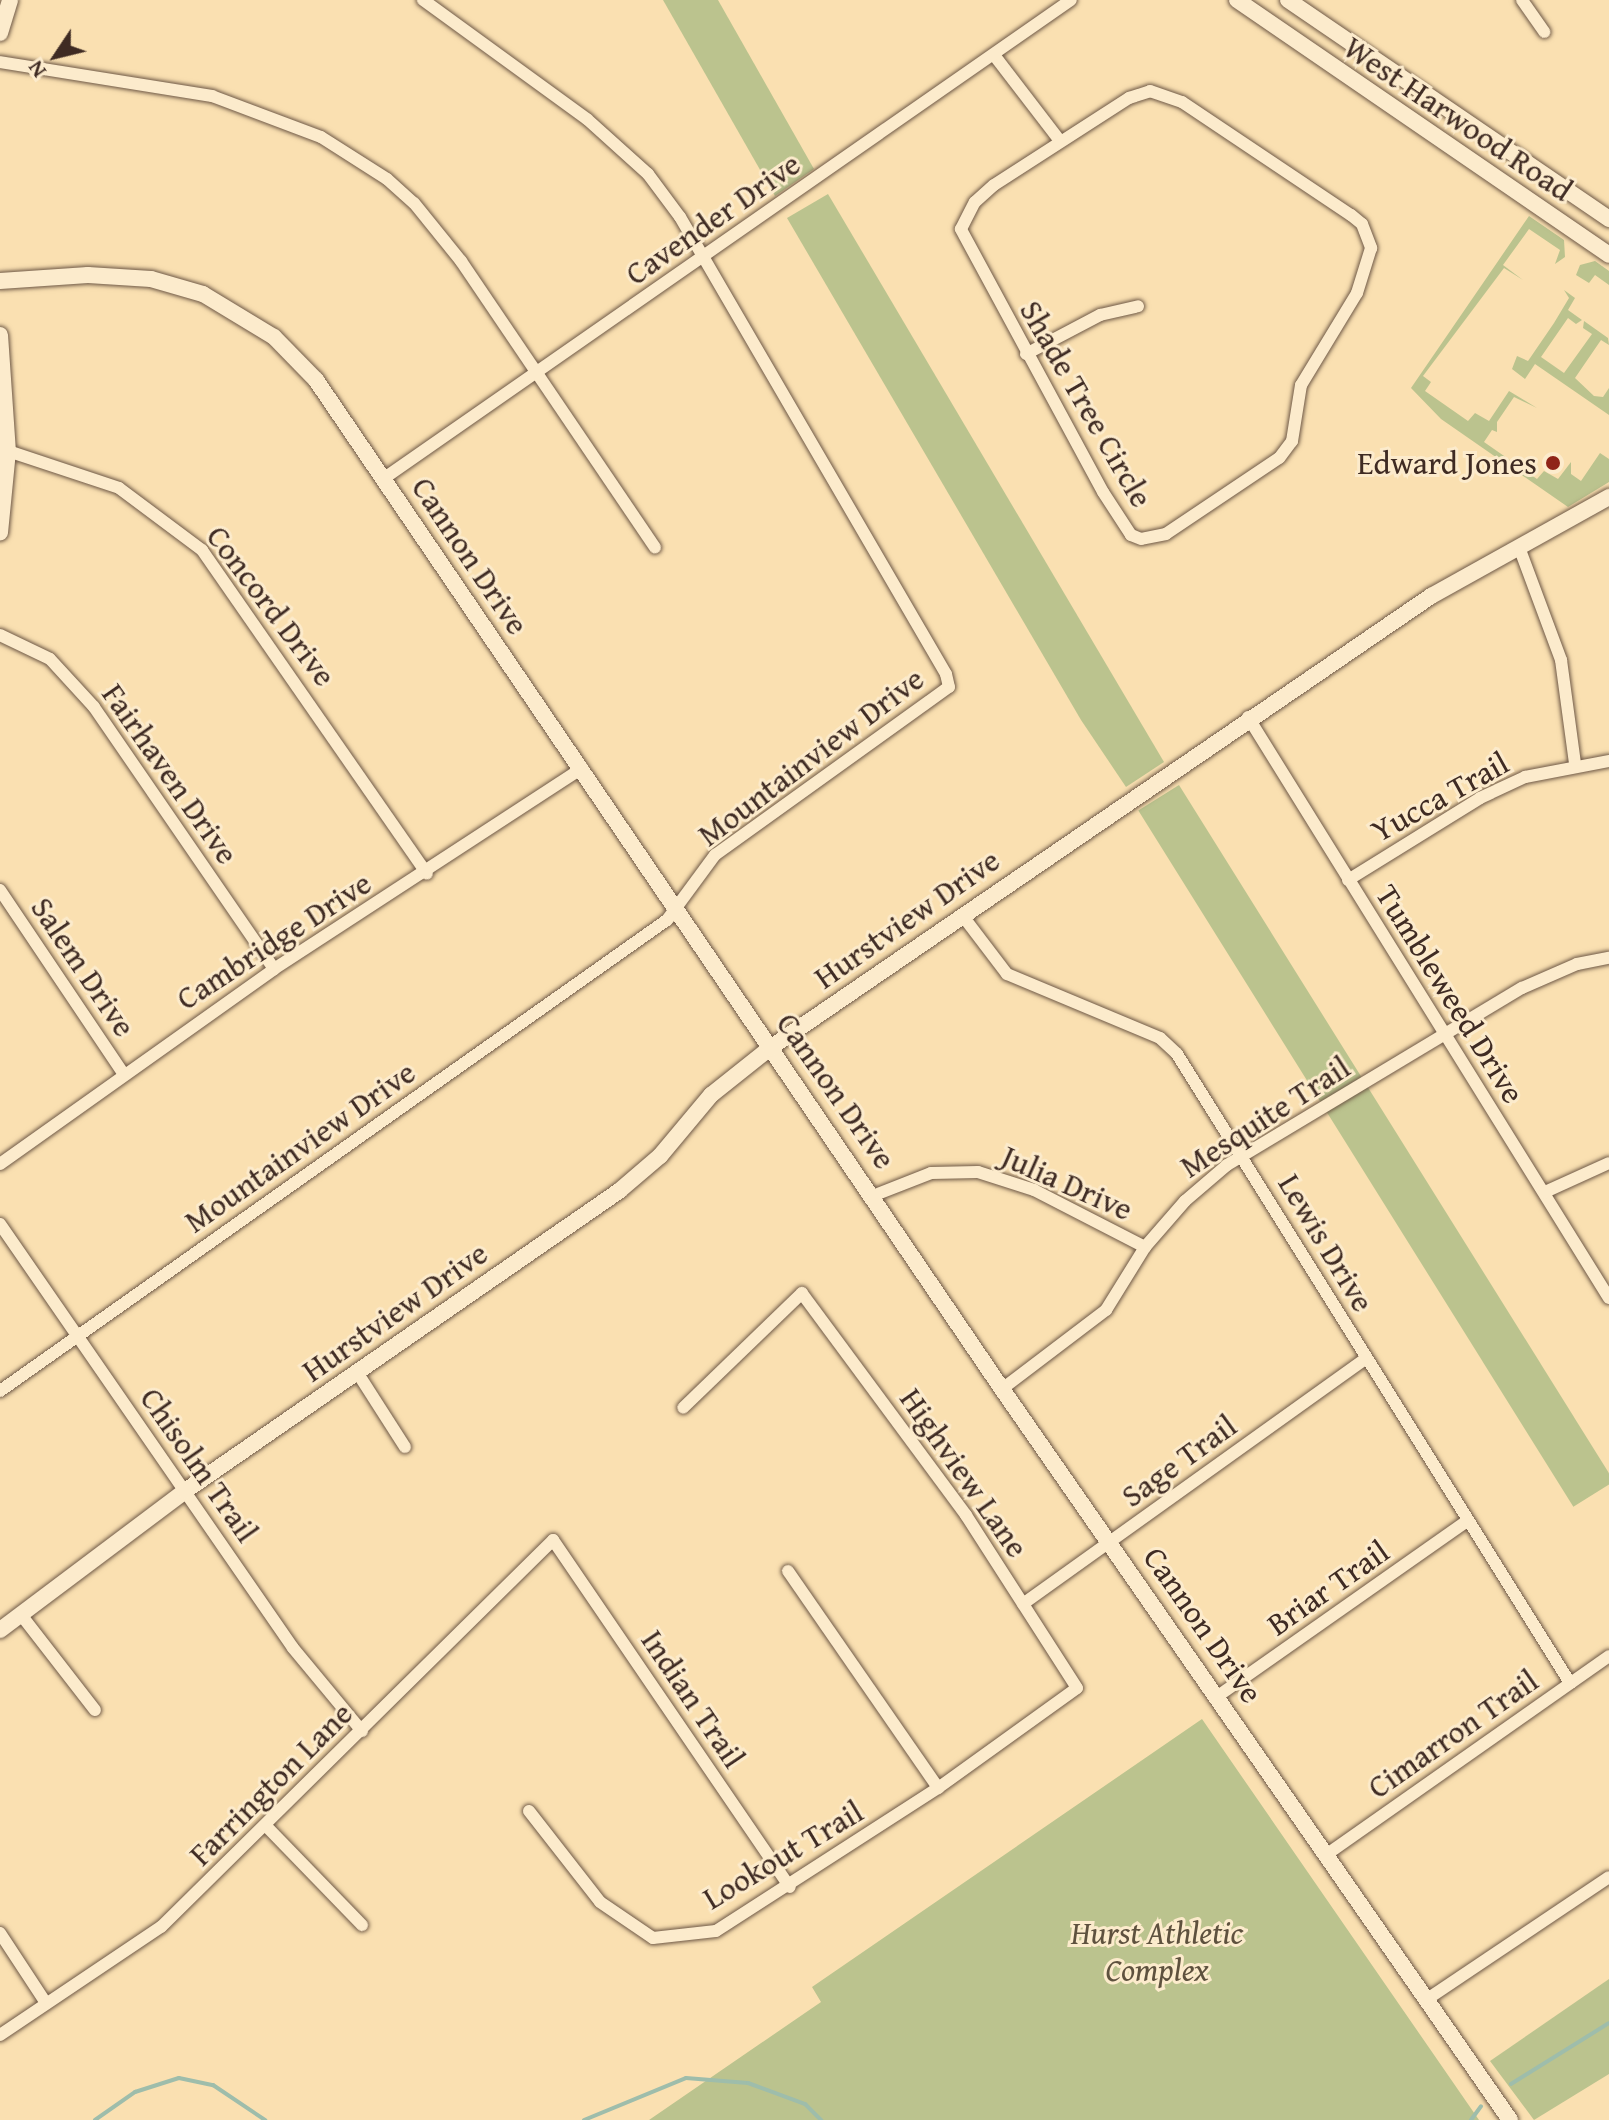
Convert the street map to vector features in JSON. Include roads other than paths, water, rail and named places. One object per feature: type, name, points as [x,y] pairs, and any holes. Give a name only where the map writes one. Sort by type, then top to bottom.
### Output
[{"type":"street","points":[[0,33],[10,0]]},
{"type":"street","name":"Mountainview Drive","points":[[0,1391],[679,910],[715,855],[949,687],[946,674],[680,217],[630,154],[423,0]]},
{"type":"street","name":"Cavender Drive","points":[[383,479],[1071,0]]},
{"type":"street","name":"West Harwood Road","points":[[1237,0],[1609,255]]},
{"type":"street","name":"West Harwood Road","points":[[1288,0],[1609,219]]},
{"type":"street","points":[[1522,0],[1544,32]]},
{"type":"street","points":[[994,55],[1060,141]]},
{"type":"street","points":[[0,62],[173,86],[262,112],[331,143],[387,179],[435,227],[655,548]]},
{"type":"street","name":"Shade Tree Circle","points":[[1158,91],[1351,215],[1370,239],[1370,261],[1357,293],[1301,385],[1292,441],[1279,458],[1155,539],[1131,535],[1026,354],[961,229],[984,193],[1129,98],[1158,91]]},
{"type":"street","name":"Cannon Drive","points":[[0,281],[88,275],[151,279],[203,294],[274,337],[316,380],[770,1048],[875,1195],[1002,1389],[1510,2120]]},
{"type":"street","points":[[1026,354],[1100,315],[1138,306]]},
{"type":"street","points":[[0,335],[8,451],[0,533]]},
{"type":"street","name":"Concord Drive","points":[[8,451],[119,488],[202,550],[427,874]]},
{"type":"street","name":"Hurstview Drive","points":[[0,1630],[185,1491],[636,1178],[711,1095],[770,1048],[1248,717],[1431,596],[1609,497]]},
{"type":"street","points":[[1519,547],[1561,660],[1575,763]]},
{"type":"street","name":"Fairhaven Drive","points":[[0,635],[50,659],[94,707],[274,969]]},
{"type":"street","name":"Tumbleweed Drive","points":[[1248,717],[1442,1036],[1545,1192],[1609,1298]]},
{"type":"street","name":"Yucca Trail","points":[[1348,880],[1480,798],[1525,777],[1575,763],[1609,761]]},
{"type":"street","name":"Cambridge Drive","points":[[0,1164],[123,1073],[274,969],[427,874],[582,768]]},
{"type":"street","name":"Salem Drive","points":[[0,890],[123,1073]]},
{"type":"street","name":"Lewis Drive","points":[[962,915],[1007,974],[1160,1038],[1192,1073],[1365,1359],[1570,1683]]},
{"type":"street","name":"Mesquite Trail","points":[[1002,1389],[1106,1310],[1145,1247],[1185,1201],[1244,1156],[1522,988],[1577,964],[1609,958]]},
{"type":"street","points":[[1545,1192],[1609,1163]]},
{"type":"street","name":"Julia Drive","points":[[875,1195],[931,1173],[978,1172],[1034,1190],[1145,1247]]},
{"type":"street","name":"Chisolm Trail","points":[[0,1224],[293,1648],[362,1731]]},
{"type":"street","name":"Highview Lane","points":[[683,1408],[802,1293],[966,1515],[1077,1688]]},
{"type":"street","name":"Sage Trail","points":[[1023,1604],[1365,1359]]},
{"type":"street","points":[[357,1372],[405,1447]]},
{"type":"street","name":"Briar Trail","points":[[1218,1696],[1467,1521]]},
{"type":"street","name":"Farrington Lane","points":[[0,2035],[161,1927],[553,1540]]},
{"type":"street","name":"Indian Trail","points":[[553,1540],[790,1887]]},
{"type":"street","points":[[788,1571],[938,1788]]},
{"type":"street","points":[[22,1616],[95,1710]]},
{"type":"street","name":"Cimarron Trail","points":[[1326,1855],[1609,1656]]},
{"type":"street","name":"Lookout Trail","points":[[529,1811],[600,1902],[653,1938],[716,1931],[790,1887],[938,1788],[1077,1688]]},
{"type":"street","points":[[266,1826],[362,1925]]},
{"type":"street","points":[[1426,2000],[1609,1877]]},
{"type":"street","points":[[0,1933],[46,2003]]},
{"type":"waterway","points":[[1511,2084],[1609,2023]]},
{"type":"waterway","points":[[95,2120],[135,2092],[179,2078],[213,2085],[265,2120]]},
{"type":"waterway","points":[[584,2120],[686,2078],[748,2083],[805,2104],[821,2120]]},
{"type":"waterway","points":[[1471,2120],[1481,2106]]},
{"type":"place","name":"Edward Jones","points":[[1553,463]]},
{"type":"park label","name":"Hurst Athletic Complex","points":[[1157,1952]]}]
